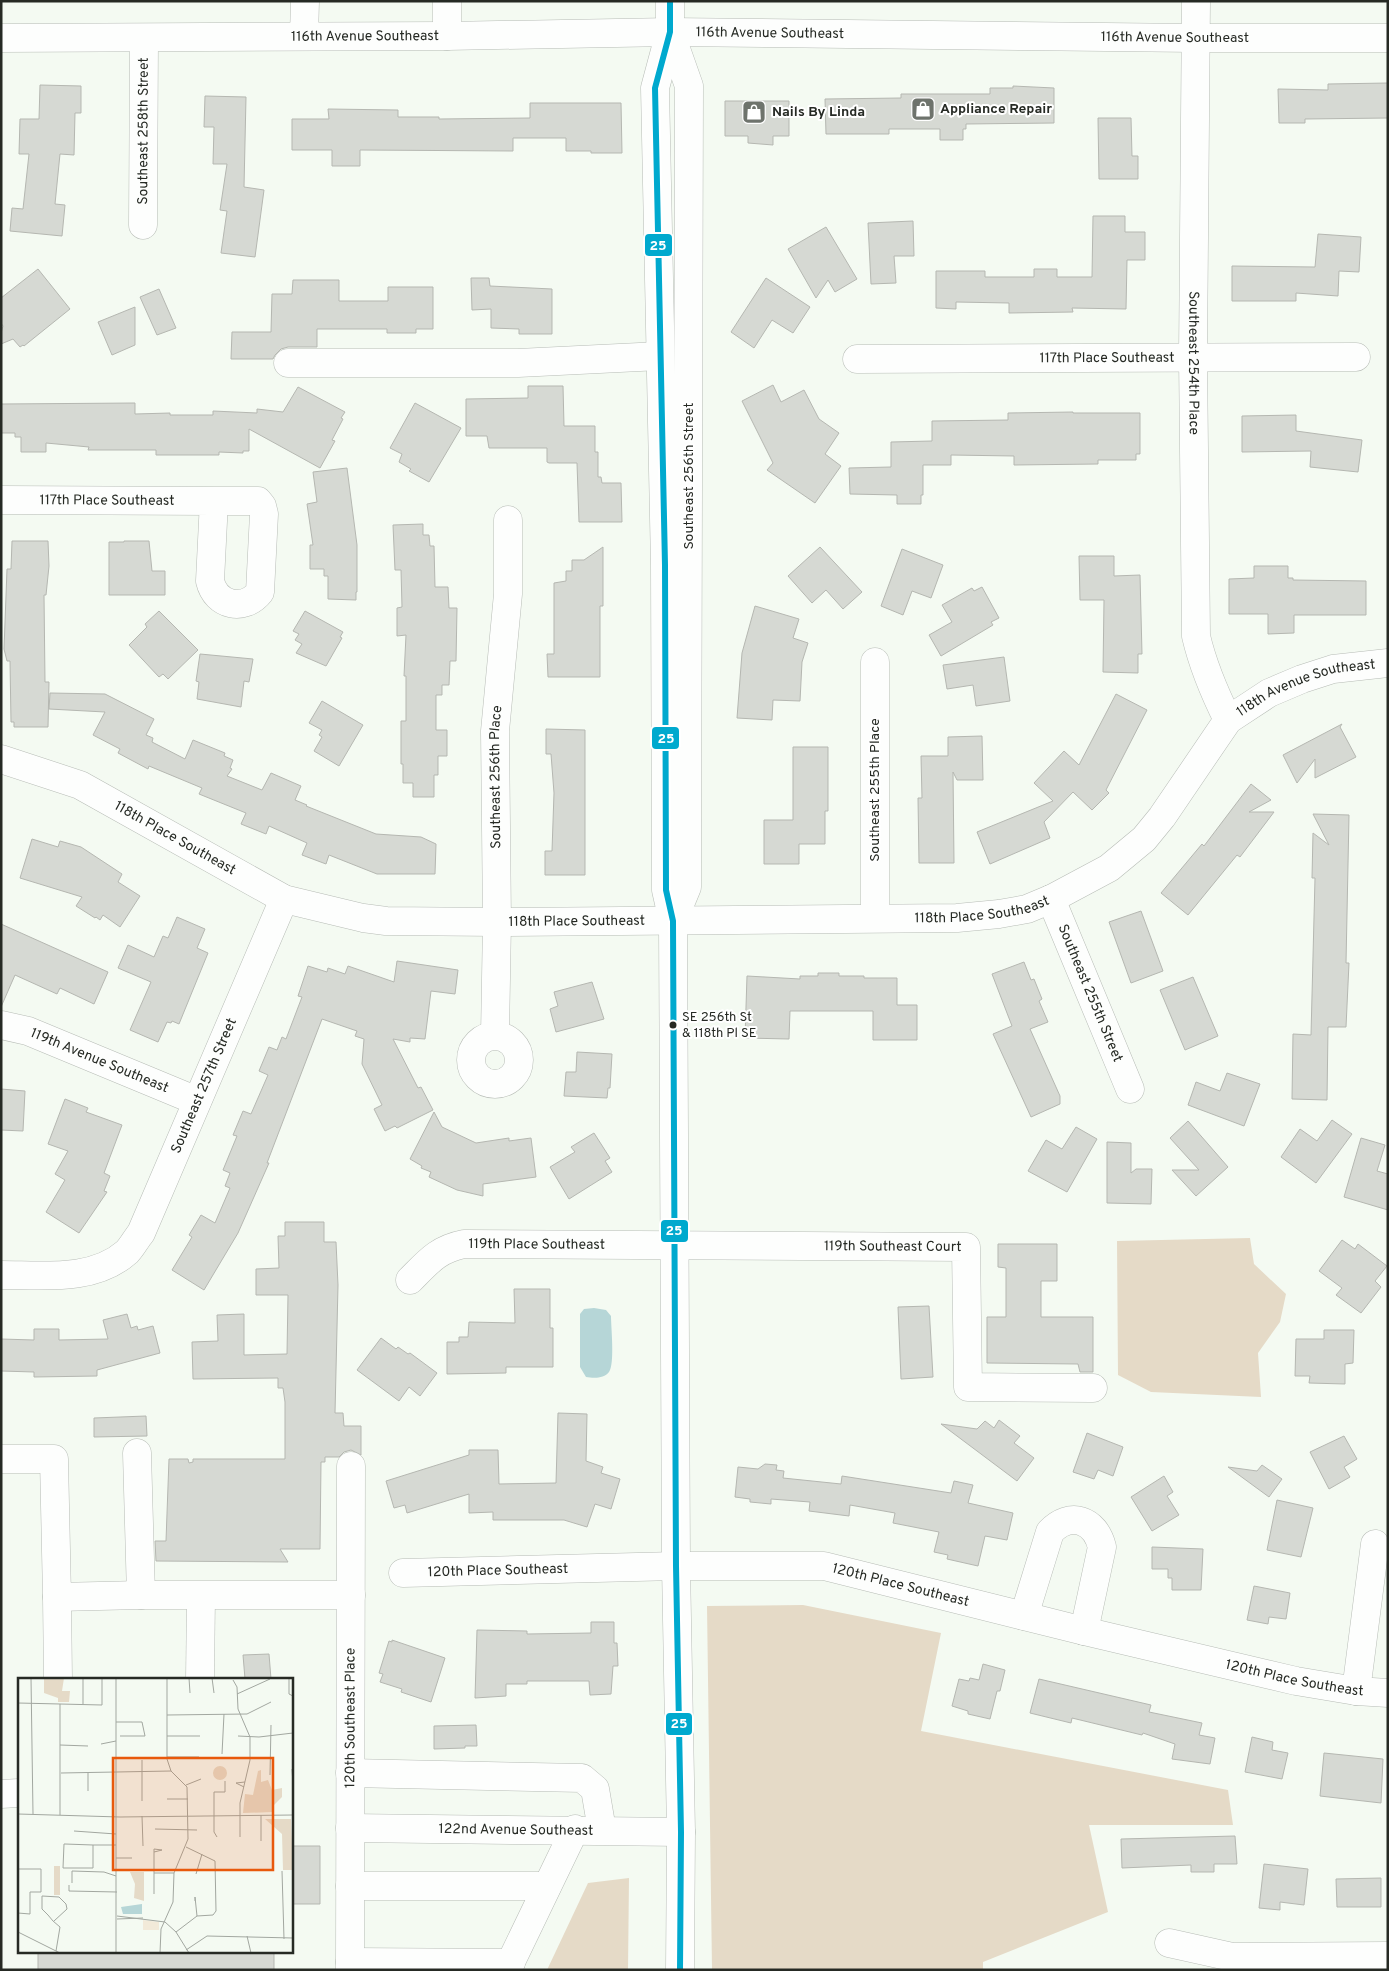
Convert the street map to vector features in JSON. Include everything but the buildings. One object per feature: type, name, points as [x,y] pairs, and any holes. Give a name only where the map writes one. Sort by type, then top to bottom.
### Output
[{"type":"street","points":[[304,36],[305,1]]},
{"type":"street","points":[[447,1],[447,36]]},
{"type":"street","name":"Southeast 256th Street","points":[[670,1],[670,32],[655,88],[665,565],[666,890],[673,921],[676,1566],[681,1832],[680,1970]]},
{"type":"street","name":"Southeast 254th Place","points":[[1196,1],[1193,357],[1196,636],[1211,686],[1228,720]]},
{"type":"street","name":"116th Avenue Southeast","points":[[1,38],[447,36],[670,32],[1195,38],[1388,38]]},
{"type":"street","name":"Southeast 256th Street","points":[[670,32],[689,86],[687,887],[673,921]]},
{"type":"street","name":"Southeast 258th Street","points":[[143,225],[144,38]]},
{"type":"street","points":[[288,363],[518,363],[660,356]]},
{"type":"street","name":"117th Place Southeast","points":[[857,358],[1356,357]]},
{"type":"street","name":"117th Place Southeast","points":[[1,500],[214,501]]},
{"type":"street","name":"Southeast 256th Place","points":[[496,1035],[495,731],[508,594],[508,520]]},
{"type":"street","name":"Southeast 255th Place","points":[[875,662],[875,918]]},
{"type":"street","name":"118th Avenue Southeast","points":[[1228,720],[1269,693],[1302,678],[1333,669],[1388,663]]},
{"type":"street","name":"118th Place Southeast","points":[[1,759],[80,785],[284,899],[331,912],[386,921],[497,922],[957,918],[1027,909],[1051,899],[1109,868],[1144,839],[1162,817],[1228,720]]},
{"type":"street","name":"Southeast 257th Street","points":[[1,1275],[69,1275],[91,1271],[127,1251],[141,1233],[284,899]]},
{"type":"street","name":"Southeast 255th Street","points":[[1051,899],[1130,1089]]},
{"type":"street","name":"119th Avenue Southeast","points":[[1,1025],[28,1031],[197,1101]]},
{"type":"street","name":"119th Place Southeast","points":[[410,1280],[437,1254],[450,1247],[464,1244],[675,1246]]},
{"type":"street","name":"119th Southeast Court","points":[[675,1246],[966,1248],[968,1387],[1093,1388]]},
{"type":"street","points":[[137,1453],[141,1595]]},
{"type":"street","points":[[1,1459],[54,1459],[58,1678]]},
{"type":"street","name":"120th Southeast Place","points":[[350,1966],[351,1466]]},
{"type":"street","points":[[1024,1616],[1050,1532],[1056,1526],[1066,1521],[1079,1521],[1093,1528],[1100,1538],[1102,1547],[1084,1631]]},
{"type":"street","points":[[1356,1691],[1375,1544]]},
{"type":"street","name":"120th Place Southeast","points":[[403,1573],[676,1566],[824,1566],[1084,1631],[1296,1681],[1356,1691],[1388,1693]]},
{"type":"street","points":[[57,1597],[351,1595]]},
{"type":"street","points":[[200,1678],[201,1596]]},
{"type":"street","points":[[350,1773],[582,1778],[595,1790],[602,1830]]},
{"type":"street","points":[[1,1794],[18,1793]]},
{"type":"street","name":"122nd Avenue Southeast","points":[[350,1828],[575,1829],[681,1832]]},
{"type":"street","points":[[350,1966],[509,1966],[575,1829]]},
{"type":"street","points":[[350,1886],[547,1886]]},
{"type":"street","points":[[1169,1943],[1232,1957],[1388,1956]]},
{"type":"shaded area","points":[[1250,1238],[1254,1264],[1286,1294],[1280,1322],[1258,1353],[1261,1397],[1151,1392],[1118,1375],[1117,1241]]},
{"type":"shaded area","points":[[803,1605],[941,1633],[921,1731],[1228,1790],[1233,1825],[1089,1825],[1108,1912],[983,1962],[983,1970],[712,1970],[707,1606]]},
{"type":"shaded area","points":[[629,1878],[628,1970],[547,1970],[588,1883]]},
{"type":"water","points":[[584,1309],[606,1310],[611,1316],[612,1345],[612,1361],[609,1372],[604,1376],[595,1378],[586,1377],[580,1367],[580,1314]]},
{"type":"transit line","name":"25","points":[[670,1],[670,32],[655,88],[665,565],[666,890],[673,921],[676,1566],[681,1832],[680,1970]]},
{"type":"place","name":"Appliance Repair","points":[[923,109]]},
{"type":"place","name":"Nails By Linda","points":[[754,112]]},
{"type":"place","name":"SE 256th St & 118th Pl SE","points":[[673,1025]]}]
